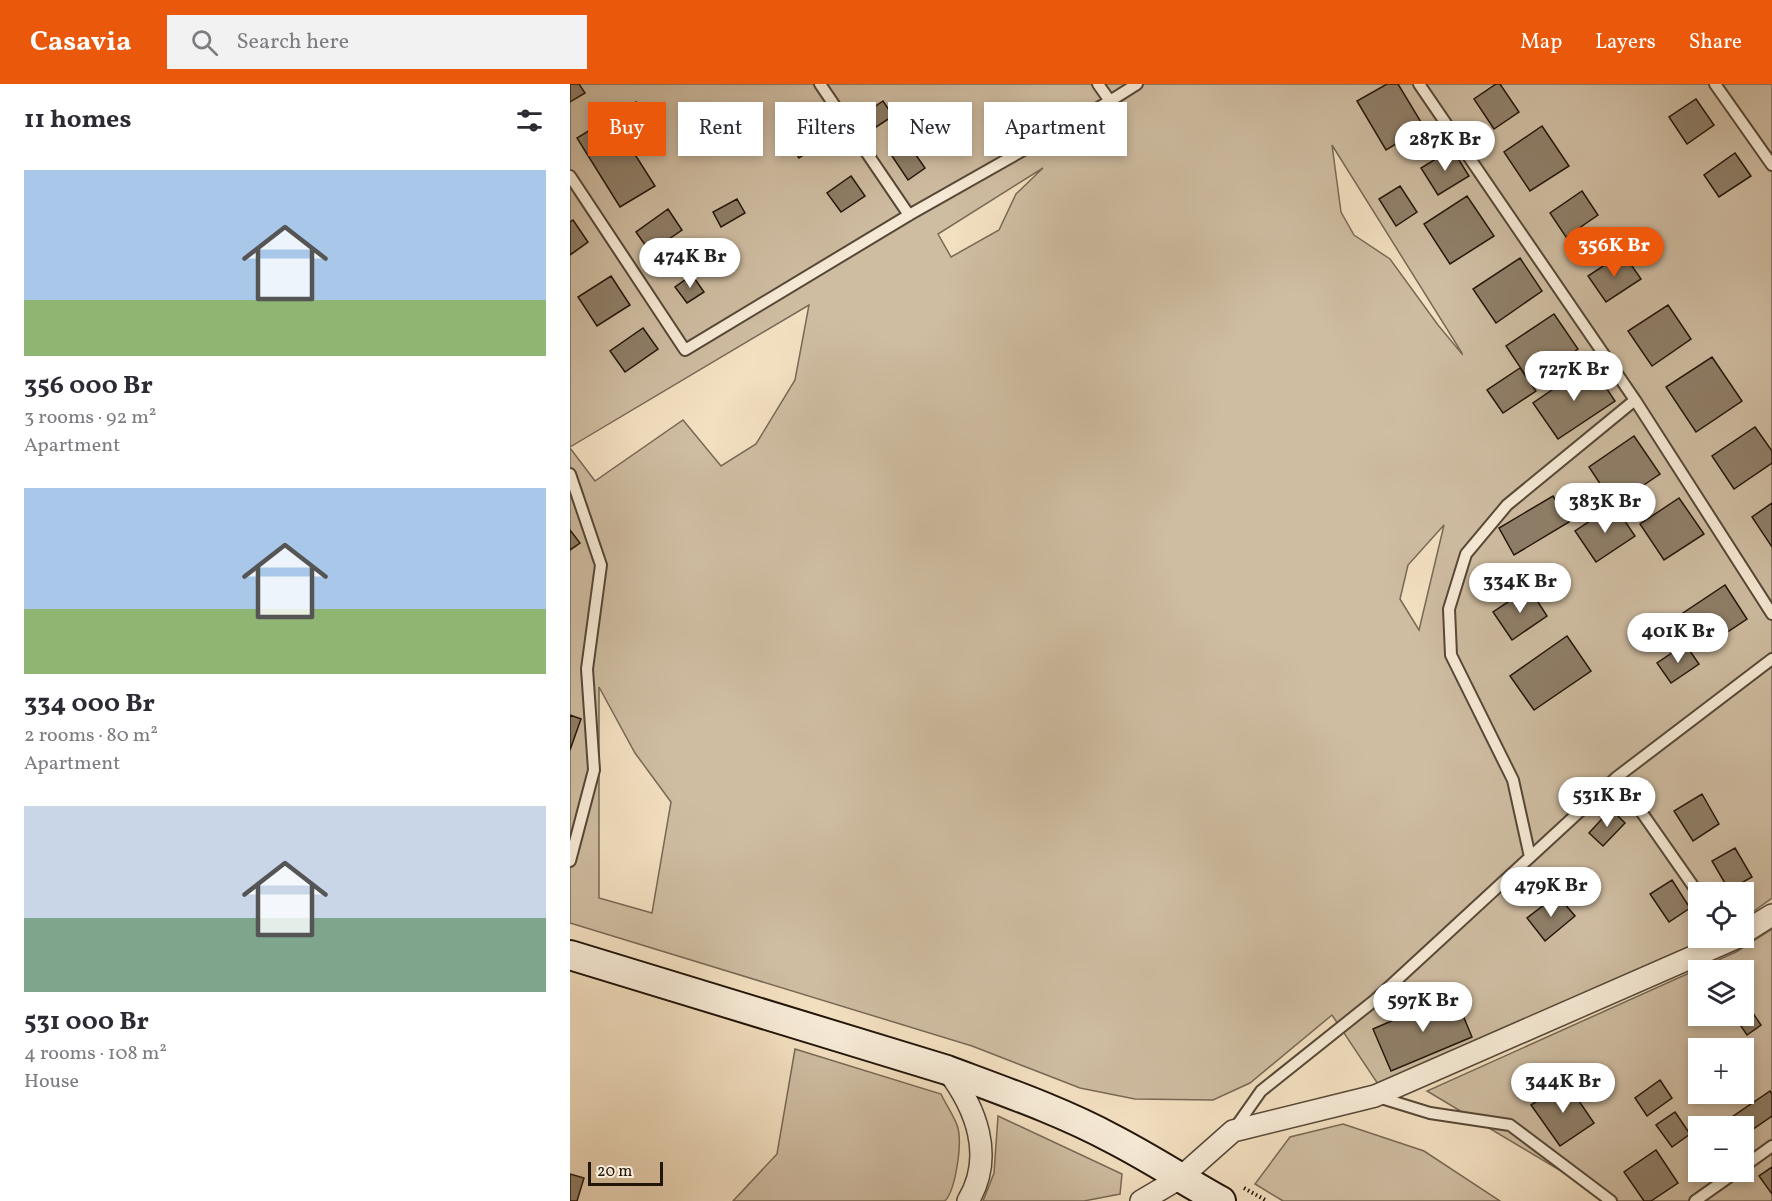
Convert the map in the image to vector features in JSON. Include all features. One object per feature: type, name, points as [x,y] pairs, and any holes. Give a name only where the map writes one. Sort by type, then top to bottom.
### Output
[{"type":"street","points":[[1754,926],[1772,915]]},
{"type":"street","points":[[1141,1201],[1180,1178],[1233,1131],[1375,1096],[1710,948]]},
{"type":"street","points":[[570,955],[947,1070],[1052,1111],[1113,1139],[1221,1201]]},
{"type":"street","points":[[947,1070],[971,1107],[978,1126],[981,1149],[979,1173],[969,1201]]},
{"type":"lane","points":[[820,84],[909,215]]},
{"type":"lane","points":[[1098,84],[1110,101]]},
{"type":"lane","points":[[570,176],[686,350],[909,215],[1137,84]]},
{"type":"lane","points":[[1419,84],[1635,400],[1772,614]]},
{"type":"lane","points":[[1715,84],[1772,165]]},
{"type":"lane","points":[[1530,857],[1513,780],[1451,655],[1449,609],[1466,554],[1508,505],[1635,400]]},
{"type":"lane","points":[[570,474],[601,565],[587,669],[594,770],[570,861]]},
{"type":"lane","points":[[1233,1131],[1261,1091],[1375,1000],[1617,777],[1772,659]]},
{"type":"lane","points":[[1617,777],[1690,882]]},
{"type":"lane","points":[[1375,1096],[1430,1113],[1510,1125],[1611,1201]]},
{"type":"lane","points":[[1754,1159],[1772,1146]]},
{"type":"lane","points":[[1695,1201],[1722,1182]]},
{"type":"shaded area","points":[[570,84],[1772,84],[1772,898],[1754,911],[1754,882],[1688,882],[1688,947],[1378,1084],[1332,1015],[1250,1083],[1213,1100],[1135,1099],[1080,1088],[972,1046],[570,923],[570,448],[595,481],[683,420],[721,466],[756,444],[795,380],[809,305],[570,447]],"holes":[[[1332,145],[1462,353],[1462,354],[1390,259],[1354,235],[1341,212]],[[1043,168],[1016,194],[999,230],[951,257],[938,234]],[[1444,525],[1419,630],[1400,599],[1408,565]],[[599,687],[635,753],[671,802],[652,913],[599,898]]]},
{"type":"shaded area","points":[[1772,929],[1772,1201],[1611,1201],[1427,1091],[1688,974],[1688,1026],[1754,1026],[1754,960],[1718,960],[1742,948],[1754,948],[1754,940]]},
{"type":"shaded area","points":[[795,1049],[941,1094],[955,1120],[959,1135],[959,1155],[955,1177],[945,1201],[733,1201],[777,1154]]},
{"type":"shaded area","points":[[998,1116],[1122,1174],[1120,1194],[1084,1201],[983,1201],[994,1173]]},
{"type":"shaded area","points":[[1343,1124],[1424,1151],[1500,1201],[1283,1201],[1255,1184],[1290,1137]]},
{"type":"building","points":[[570,84],[579,84],[585,93],[570,102]]},
{"type":"building","points":[[1387,84],[1398,84],[1424,127],[1386,150],[1357,101]]},
{"type":"building","points":[[1496,84],[1500,84],[1519,112],[1494,129],[1474,99]]},
{"type":"building","points":[[1696,99],[1714,125],[1687,144],[1669,117]]},
{"type":"building","points":[[883,101],[888,108],[888,119],[876,127],[876,106]]},
{"type":"building","points":[[1542,126],[1569,166],[1530,191],[1504,152]]},
{"type":"building","points":[[588,131],[588,156],[577,138]]},
{"type":"building","points":[[1452,149],[1469,176],[1438,195],[1421,168]]},
{"type":"building","points":[[1735,153],[1751,176],[1719,197],[1704,175]]},
{"type":"building","points":[[588,156],[636,156],[655,186],[620,207]]},
{"type":"building","points":[[892,156],[917,156],[925,168],[908,180]]},
{"type":"building","points":[[851,176],[865,196],[841,212],[827,193]]},
{"type":"building","points":[[1400,186],[1417,212],[1396,226],[1379,199]]},
{"type":"building","points":[[1582,191],[1598,215],[1566,237],[1550,213]]},
{"type":"building","points":[[1467,196],[1494,236],[1450,264],[1424,224]]},
{"type":"building","points":[[737,199],[745,213],[721,227],[713,212]]},
{"type":"building","points":[[668,209],[682,230],[650,252],[636,232]]},
{"type":"building","points":[[573,220],[588,242],[570,255],[570,222]]},
{"type":"building","points":[[1623,253],[1641,279],[1606,302],[1588,276]]},
{"type":"building","points":[[1520,258],[1542,291],[1496,323],[1473,289]]},
{"type":"building","points":[[692,275],[704,292],[687,303],[675,287]]},
{"type":"building","points":[[611,276],[630,305],[597,326],[578,297]]},
{"type":"building","points":[[1668,305],[1691,339],[1652,366],[1628,331]]},
{"type":"building","points":[[1554,314],[1578,349],[1530,382],[1506,346]]},
{"type":"building","points":[[643,328],[658,349],[625,372],[610,351]]},
{"type":"building","points":[[1712,357],[1742,401],[1696,432],[1666,387]]},
{"type":"building","points":[[1590,364],[1615,401],[1558,439],[1533,403]]},
{"type":"building","points":[[1520,368],[1536,391],[1503,413],[1487,390]]},
{"type":"building","points":[[1755,427],[1772,451],[1772,463],[1734,489],[1712,456]]},
{"type":"building","points":[[1634,436],[1660,474],[1614,505],[1589,467]]},
{"type":"building","points":[[1553,496],[1569,522],[1514,555],[1499,528]]},
{"type":"building","points":[[1679,498],[1704,534],[1664,560],[1640,524]]},
{"type":"building","points":[[1772,503],[1772,547],[1752,517]]},
{"type":"building","points":[[1614,505],[1635,536],[1596,562],[1575,531]]},
{"type":"building","points":[[570,530],[580,543],[570,550]]},
{"type":"building","points":[[1725,585],[1747,619],[1705,647],[1683,613]]},
{"type":"building","points":[[1529,588],[1547,616],[1512,640],[1493,612]]},
{"type":"building","points":[[1567,636],[1591,671],[1534,710],[1510,676]]},
{"type":"building","points":[[1685,644],[1699,664],[1671,683],[1657,663]]},
{"type":"building","points":[[570,715],[581,719],[570,750]]},
{"type":"building","points":[[1702,794],[1719,824],[1693,841],[1674,811]]},
{"type":"building","points":[[1611,809],[1625,823],[1603,846],[1589,833]]},
{"type":"building","points":[[1735,848],[1752,877],[1743,882],[1724,882],[1712,861]]},
{"type":"building","points":[[1672,880],[1688,905],[1688,909],[1669,922],[1650,894]]},
{"type":"building","points":[[1557,895],[1575,916],[1545,941],[1527,918]]},
{"type":"building","points":[[1454,994],[1472,1037],[1391,1071],[1373,1029]]},
{"type":"building","points":[[1754,1015],[1761,1025],[1747,1035],[1741,1026],[1754,1026]]},
{"type":"building","points":[[1660,1080],[1672,1098],[1647,1116],[1635,1098]]},
{"type":"building","points":[[1566,1082],[1594,1123],[1560,1146],[1531,1105]]},
{"type":"building","points":[[1770,1091],[1772,1094],[1772,1116],[1754,1128],[1754,1116],[1733,1116]]},
{"type":"building","points":[[1675,1112],[1688,1131],[1688,1135],[1672,1147],[1656,1125]]},
{"type":"building","points":[[1656,1150],[1678,1183],[1651,1201],[1644,1201],[1624,1172]]},
{"type":"building","points":[[1772,1167],[1772,1194],[1759,1176]]},
{"type":"building","points":[[570,1174],[584,1178],[577,1201],[570,1201]]}]
